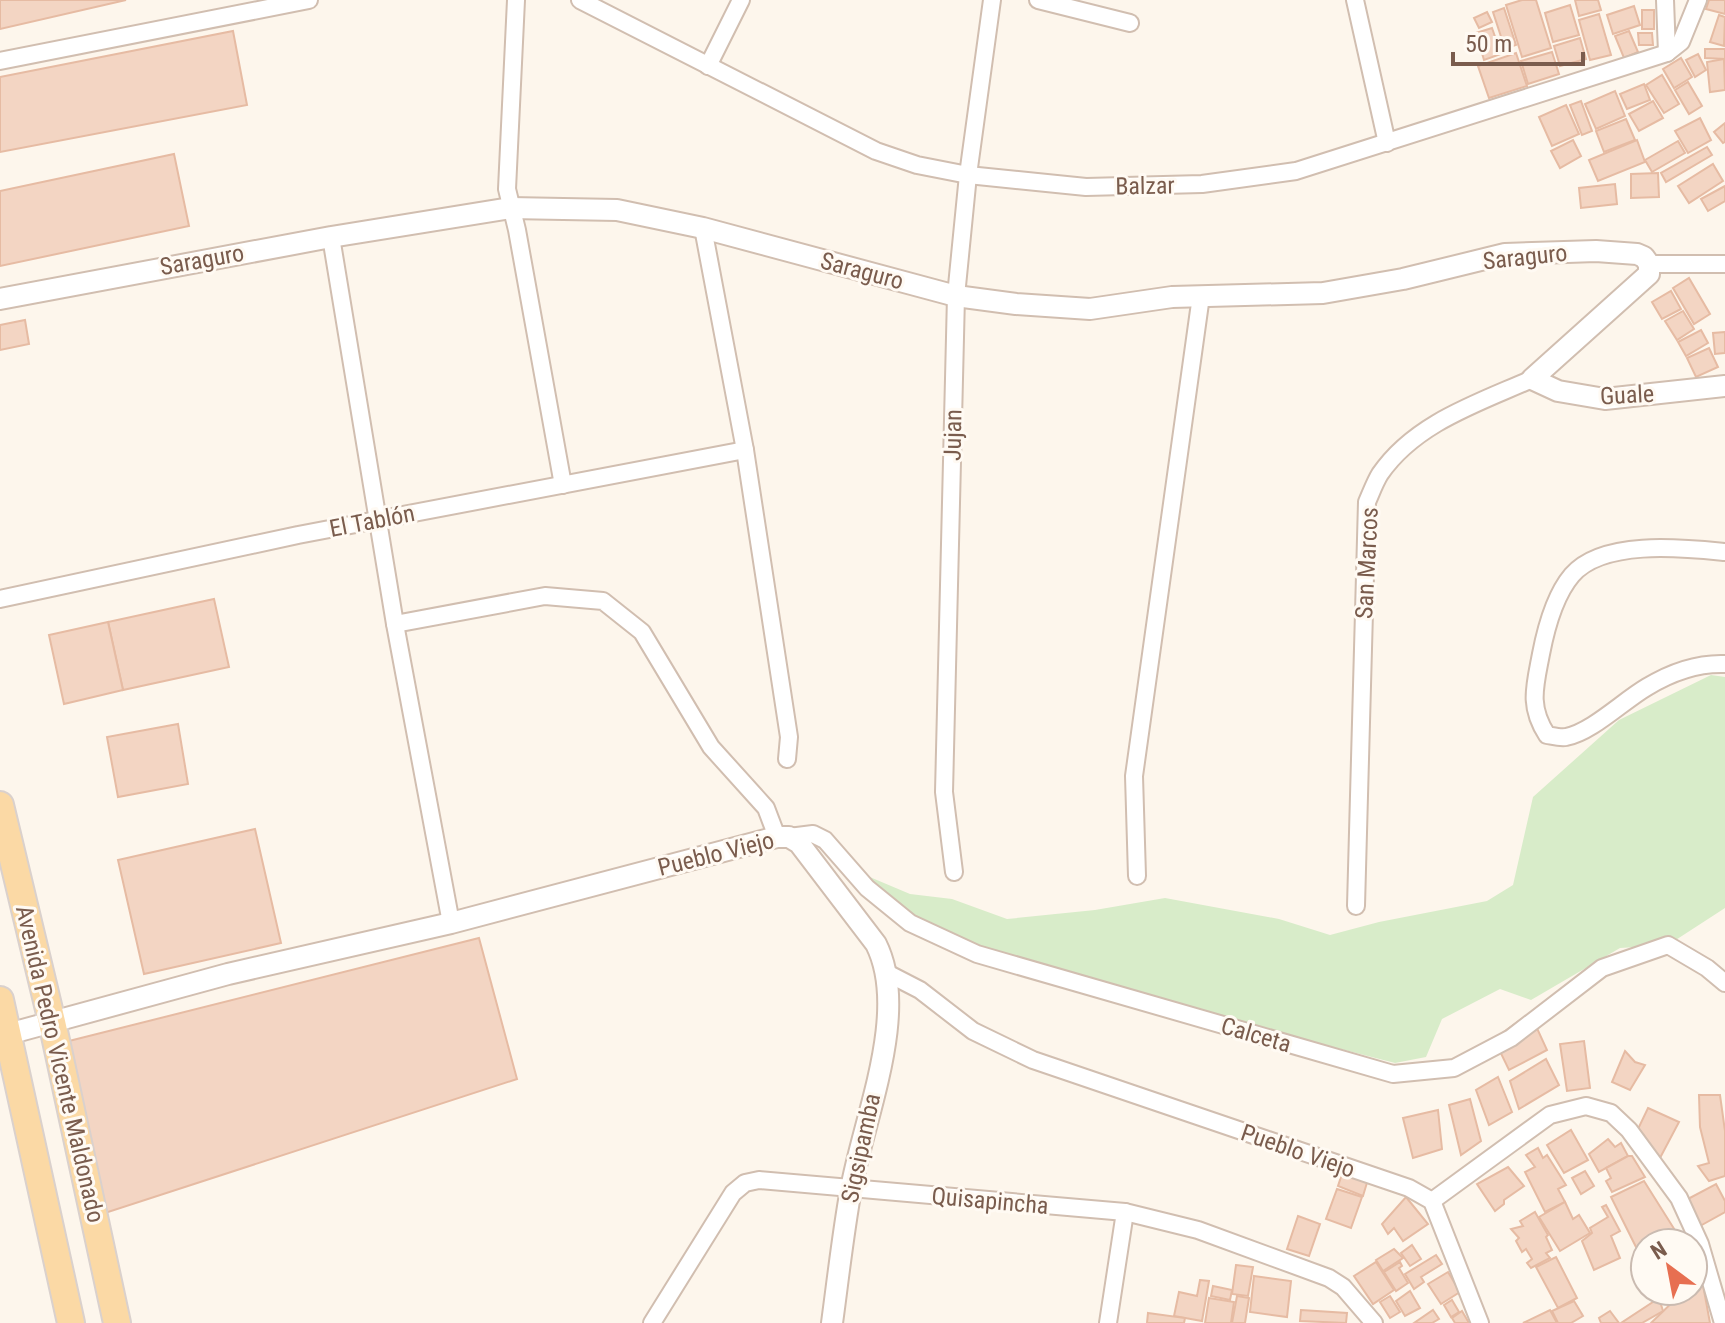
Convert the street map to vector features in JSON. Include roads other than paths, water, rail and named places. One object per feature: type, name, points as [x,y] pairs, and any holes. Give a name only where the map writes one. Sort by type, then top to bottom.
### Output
[{"type":"main road","name":"Avenida Pedro Vicente Maldonado","points":[[0,805],[52,1022],[117,1323]]},
{"type":"main road","name":"Avenida Pedro Vicente Maldonado","points":[[0,1000],[71,1323]]},
{"type":"street","points":[[0,61],[309,0]]},
{"type":"street","points":[[516,0],[507,189],[563,485]]},
{"type":"street","name":"Balzar","points":[[580,0],[876,151],[917,165],[968,175],[1086,187],[1202,184],[1296,171],[1667,53]]},
{"type":"street","points":[[708,66],[741,0]]},
{"type":"street","name":"Jujan","points":[[954,872],[944,792],[956,296],[968,175],[992,0]]},
{"type":"street","points":[[1038,0],[1130,23]]},
{"type":"street","points":[[1355,0],[1387,143]]},
{"type":"street","points":[[1665,0],[1667,53]]},
{"type":"street","points":[[1667,53],[1681,42],[1698,0]]},
{"type":"street","name":"Saraguro","points":[[0,299],[331,237],[510,208],[617,210],[703,228],[956,296],[1090,309],[1172,297],[1323,293],[1403,279],[1505,254],[1596,251],[1637,254],[1649,264],[1725,264]]},
{"type":"street","points":[[703,228],[745,450],[789,737],[787,759]]},
{"type":"street","points":[[331,237],[395,624],[451,923]]},
{"type":"street","name":"San Marcos","points":[[1356,906],[1367,502],[1379,475],[1397,454],[1424,431],[1460,411],[1532,379],[1649,274],[1649,264]]},
{"type":"street","points":[[1137,876],[1134,776],[1201,296]]},
{"type":"street","name":"Guale","points":[[1532,379],[1558,391],[1605,399],[1725,386]]},
{"type":"street","name":"El Tablón","points":[[0,599],[379,519],[745,450]]},
{"type":"street","points":[[1725,552],[1666,546],[1628,550],[1597,559],[1573,573],[1556,602],[1543,643],[1533,696],[1537,719],[1547,735],[1564,738],[1585,729],[1649,685],[1698,666],[1725,664]]},
{"type":"street","points":[[395,624],[545,596],[603,601],[642,632],[711,747],[766,808],[783,837]]},
{"type":"street","name":"Calceta","points":[[783,837],[813,834],[825,840],[867,888],[910,923],[977,954],[1393,1074],[1454,1068],[1511,1038],[1602,968],[1668,945],[1707,968],[1725,983]]},
{"type":"street","name":"Pueblo Viejo","points":[[8,1034],[228,974],[451,923],[783,837],[799,843],[876,944],[887,973],[920,990],[973,1031],[1033,1060],[1409,1188],[1432,1201]]},
{"type":"street","name":"Sigsipamba","points":[[832,1323],[851,1189],[887,1032],[887,973]]},
{"type":"street","points":[[1480,1323],[1432,1201],[1550,1115],[1586,1106],[1611,1113],[1629,1130],[1679,1198],[1700,1244],[1723,1323]]},
{"type":"street","name":"Quisapincha","points":[[652,1323],[733,1193],[745,1183],[759,1180],[1125,1212],[1198,1230],[1329,1278],[1343,1287],[1370,1321]]},
{"type":"street","points":[[1108,1323],[1125,1212]]}]
